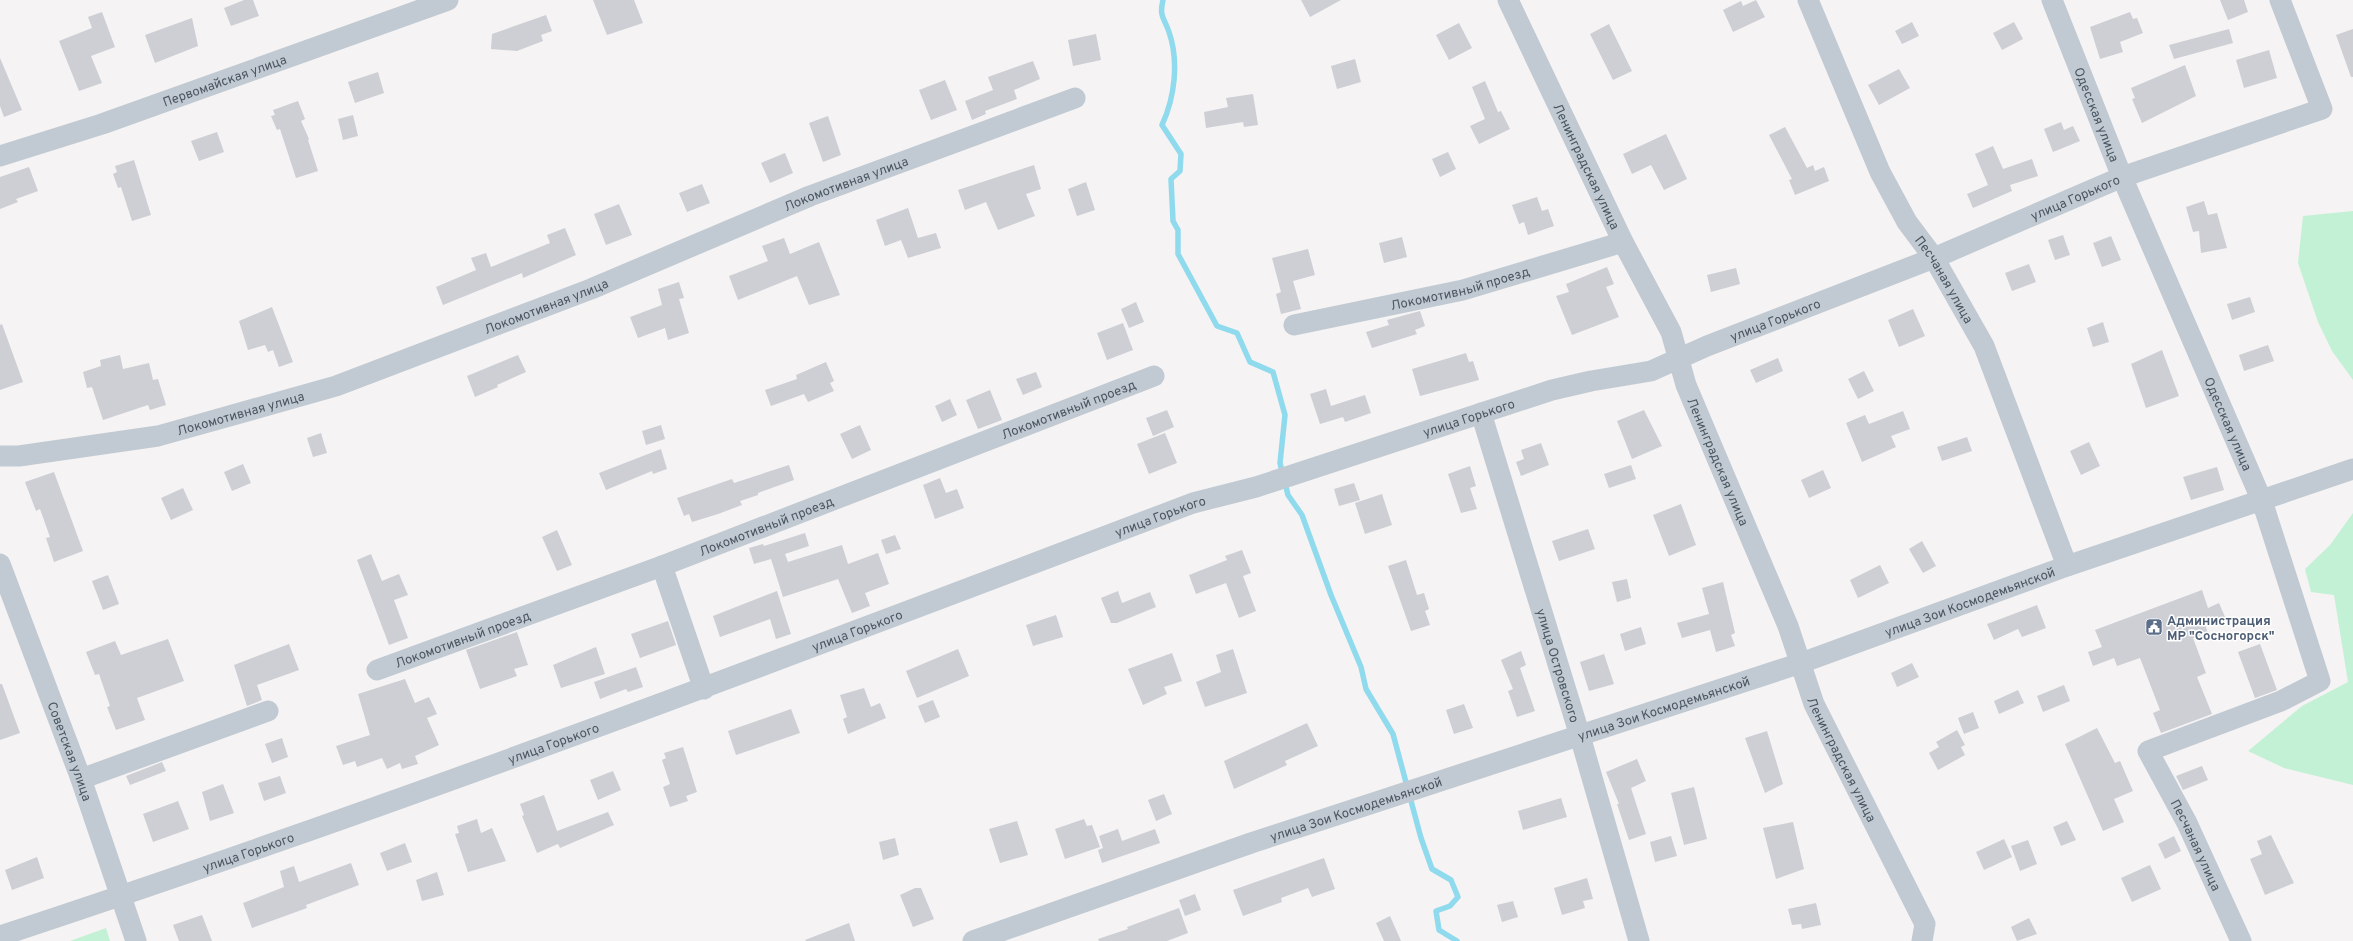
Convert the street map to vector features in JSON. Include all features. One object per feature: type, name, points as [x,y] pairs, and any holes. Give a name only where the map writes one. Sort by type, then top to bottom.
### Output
[{"type":"street","name":"Первомайская улица","points":[[0,156],[102,124],[448,0]]},
{"type":"street","name":"Ленинградская улица","points":[[1508,0],[1623,242],[1671,332],[1686,385],[1788,626],[1814,704],[1924,932]]},
{"type":"street","name":"Песчаная улица","points":[[1808,0],[1880,172],[1907,222],[1934,258],[1984,346],[2067,566]]},
{"type":"street","name":"Одесская улица","points":[[2052,0],[2122,177],[2262,501],[2320,681],[2281,702],[2148,751]]},
{"type":"street","name":"улица Горького","points":[[0,936],[121,896],[704,689],[1193,503],[1256,487],[1552,390],[1591,380],[1651,371],[1679,360],[1706,346],[1934,258],[2122,177],[2322,109],[2280,0]]},
{"type":"street","name":"Локомотивная улица","points":[[0,456],[19,456],[158,436],[336,386],[591,289],[810,196],[1075,98]]},
{"type":"street","name":"Локомотивный проезд","points":[[1294,325],[1463,290],[1623,242]]},
{"type":"street","name":"Локомотивный проезд","points":[[377,670],[662,566],[1154,376]]},
{"type":"street","name":"улица Островского","points":[[1481,413],[1580,736],[1639,941]]},
{"type":"street","name":"улица Зои Космодемьянской","points":[[973,941],[1251,843],[1801,663],[2067,566],[2353,469]]},
{"type":"street","name":"Советская улица","points":[[0,564],[81,779],[136,941]]},
{"type":"street","points":[[662,566],[704,689]]},
{"type":"street","points":[[81,779],[268,711]]},
{"type":"street","name":"Песчаная улица","points":[[2148,751],[2187,823],[2240,941]]},
{"type":"green space","points":[[2353,211],[2353,380],[2332,351],[2318,322],[2298,263],[2303,216]]},
{"type":"green space","points":[[2353,513],[2353,785],[2284,768],[2248,751],[2302,706],[2348,682],[2334,595],[2311,592],[2305,569],[2330,545]]},
{"type":"green space","points":[[106,928],[110,941],[70,941]]},
{"type":"building","points":[[244,0],[253,0],[259,16],[231,26],[224,8]]},
{"type":"building","points":[[593,0],[634,0],[643,23],[607,35]]},
{"type":"building","points":[[1301,0],[1341,0],[1310,17]]},
{"type":"building","points":[[1756,0],[1765,17],[1733,32],[1723,10],[1741,1],[1743,6]]},
{"type":"building","points":[[2220,0],[2244,0],[2248,12],[2228,20]]},
{"type":"building","points":[[102,12],[115,47],[91,56],[102,83],[79,91],[59,41],[92,28],[88,17]]},
{"type":"building","points":[[2130,12],[2133,19],[2137,18],[2143,33],[2120,42],[2123,52],[2100,59],[2090,27]]},
{"type":"building","points":[[546,15],[552,31],[541,35],[543,41],[517,51],[491,49],[492,34]]},
{"type":"building","points":[[192,18],[198,46],[155,63],[145,35]]},
{"type":"building","points":[[1912,22],[1919,36],[1902,44],[1895,31]]},
{"type":"building","points":[[2014,22],[2023,39],[2002,50],[1993,33]]},
{"type":"building","points":[[1459,23],[1472,48],[1449,60],[1436,35]]},
{"type":"building","points":[[1609,24],[1632,71],[1613,80],[1590,34]]},
{"type":"building","points":[[2229,29],[2233,43],[2174,59],[2169,45]]},
{"type":"building","points":[[2353,29],[2353,77],[2351,77],[2336,35]]},
{"type":"building","points":[[1096,34],[1101,60],[1073,66],[1068,40]]},
{"type":"building","points":[[2269,50],[2277,78],[2244,88],[2236,60]]},
{"type":"building","points":[[0,58],[22,110],[4,117],[0,106]]},
{"type":"building","points":[[1355,59],[1361,82],[1337,89],[1331,66]]},
{"type":"building","points":[[1033,61],[1040,79],[1014,90],[1017,99],[985,111],[986,114],[972,120],[965,101],[993,90],[988,77]]},
{"type":"building","points":[[2185,65],[2196,96],[2142,123],[2132,99],[2135,98],[2131,88]]},
{"type":"building","points":[[1899,69],[1910,88],[1879,105],[1868,85]]},
{"type":"building","points":[[378,72],[384,93],[355,103],[348,82]]},
{"type":"building","points":[[945,80],[957,110],[931,120],[919,90]]},
{"type":"building","points":[[1485,81],[1498,112],[1501,111],[1510,129],[1479,144],[1470,126],[1485,119],[1472,87]]},
{"type":"building","points":[[1253,94],[1258,125],[1244,127],[1243,122],[1206,128],[1204,112],[1228,107],[1226,98]]},
{"type":"building","points":[[298,101],[305,119],[301,121],[309,139],[308,140],[318,171],[296,178],[280,129],[277,130],[271,116],[275,115],[273,110]]},
{"type":"building","points":[[353,115],[358,136],[343,140],[338,119]]},
{"type":"building","points":[[828,116],[841,155],[823,162],[809,123]]},
{"type":"building","points":[[2061,122],[2064,130],[2073,126],[2080,141],[2053,152],[2044,129]]},
{"type":"building","points":[[1785,127],[1807,168],[1813,165],[1815,171],[1824,167],[1829,181],[1795,195],[1789,180],[1792,179],[1769,135]]},
{"type":"building","points":[[217,132],[224,152],[199,161],[191,141]]},
{"type":"building","points":[[1666,134],[1687,179],[1664,190],[1651,165],[1632,174],[1623,154]]},
{"type":"building","points":[[1993,146],[2003,169],[2032,159],[2038,176],[2010,185],[2012,191],[1973,208],[1967,194],[1988,185],[1975,154]]},
{"type":"building","points":[[1448,152],[1456,169],[1440,177],[1432,159]]},
{"type":"building","points":[[785,153],[793,173],[770,183],[761,163]]},
{"type":"building","points":[[134,160],[151,215],[132,221],[121,187],[118,188],[113,174],[117,172],[115,166]]},
{"type":"building","points":[[1034,165],[1041,189],[1026,194],[1035,216],[998,230],[986,202],[965,210],[958,190]]},
{"type":"building","points":[[29,167],[38,191],[16,199],[18,202],[0,209],[0,177]]},
{"type":"building","points":[[1086,182],[1095,210],[1077,216],[1068,189]]},
{"type":"building","points":[[702,184],[710,203],[687,212],[679,193]]},
{"type":"building","points":[[1537,197],[1542,211],[1548,209],[1554,226],[1528,235],[1524,222],[1519,224],[1512,205]]},
{"type":"building","points":[[2204,201],[2208,215],[2217,213],[2227,248],[2201,253],[2199,231],[2193,232],[2186,207]]},
{"type":"building","points":[[619,204],[632,235],[606,245],[594,214]]},
{"type":"building","points":[[908,208],[918,238],[936,233],[941,248],[908,258],[901,240],[885,246],[876,220]]},
{"type":"building","points":[[565,228],[576,255],[523,278],[522,273],[443,305],[436,287],[476,270],[471,258],[486,253],[491,267],[550,243],[547,235]]},
{"type":"building","points":[[2063,235],[2070,255],[2055,260],[2048,240]]},
{"type":"building","points":[[2111,236],[2121,260],[2102,267],[2093,243]]},
{"type":"building","points":[[1402,237],[1407,257],[1384,263],[1379,243]]},
{"type":"building","points":[[784,238],[790,254],[819,242],[840,295],[809,305],[797,276],[738,300],[729,276],[768,261],[762,246]]},
{"type":"building","points":[[1308,249],[1315,275],[1293,281],[1301,309],[1281,314],[1276,294],[1281,292],[1272,258]]},
{"type":"building","points":[[2029,264],[2036,282],[2012,291],[2005,273]]},
{"type":"building","points":[[1607,267],[1614,284],[1606,287],[1619,317],[1572,335],[1556,296],[1569,292],[1566,284]]},
{"type":"building","points":[[1736,268],[1740,284],[1711,292],[1707,275]]},
{"type":"building","points":[[679,282],[684,298],[679,299],[689,333],[668,340],[665,328],[638,338],[630,317],[662,305],[658,289]]},
{"type":"building","points":[[2250,297],[2255,312],[2232,320],[2227,304]]},
{"type":"building","points":[[1136,302],[1144,322],[1129,328],[1121,309]]},
{"type":"building","points":[[272,307],[293,362],[279,367],[273,350],[268,352],[265,345],[248,350],[239,321]]},
{"type":"building","points":[[1913,309],[1925,336],[1899,347],[1888,320]]},
{"type":"building","points":[[1420,311],[1425,326],[1415,330],[1417,334],[1372,348],[1366,332],[1389,325],[1387,320]]},
{"type":"building","points":[[2103,322],[2109,342],[2093,347],[2087,328]]},
{"type":"building","points":[[1123,323],[1133,350],[1107,360],[1097,333]]},
{"type":"building","points":[[2,324],[23,382],[0,390],[0,325]]},
{"type":"building","points":[[2268,345],[2274,361],[2244,371],[2239,355]]},
{"type":"building","points":[[2162,350],[2179,396],[2146,408],[2131,364]]},
{"type":"building","points":[[1466,353],[1469,362],[1473,361],[1479,380],[1420,396],[1412,369]]},
{"type":"building","points":[[120,355],[123,369],[149,363],[153,380],[158,379],[166,405],[150,410],[148,405],[103,420],[92,387],[87,388],[83,372],[101,366],[100,360]]},
{"type":"building","points":[[518,355],[526,372],[475,397],[467,376]]},
{"type":"building","points":[[1778,358],[1783,371],[1756,383],[1750,370]]},
{"type":"building","points":[[826,362],[834,381],[830,383],[834,391],[808,402],[804,394],[771,406],[765,390],[797,379],[796,375]]},
{"type":"building","points":[[1864,371],[1874,391],[1858,399],[1848,379]]},
{"type":"building","points":[[1036,372],[1042,387],[1023,395],[1016,379]]},
{"type":"building","points":[[1326,389],[1331,406],[1365,395],[1371,413],[1345,422],[1343,417],[1320,424],[1310,394]]},
{"type":"building","points":[[990,390],[1002,420],[978,429],[966,400]]},
{"type":"building","points":[[950,399],[957,415],[942,422],[935,406]]},
{"type":"building","points":[[1167,410],[1174,427],[1153,436],[1146,418]]},
{"type":"building","points":[[1644,410],[1662,446],[1632,459],[1617,421]]},
{"type":"building","points":[[1903,411],[1910,429],[1891,436],[1896,447],[1862,462],[1846,423],[1865,415],[1869,424]]},
{"type":"building","points":[[661,425],[665,439],[646,445],[642,431]]},
{"type":"building","points":[[860,425],[871,450],[852,459],[840,434]]},
{"type":"building","points":[[321,433],[327,453],[313,457],[307,438]]},
{"type":"building","points":[[1165,433],[1177,463],[1149,474],[1137,444]]},
{"type":"building","points":[[1967,437],[1972,451],[1942,461],[1937,447]]},
{"type":"building","points":[[2089,442],[2100,466],[2081,475],[2070,451]]},
{"type":"building","points":[[1541,443],[1549,465],[1521,476],[1516,462],[1524,459],[1521,450]]},
{"type":"building","points":[[661,449],[667,469],[653,474],[652,471],[606,490],[599,473]]},
{"type":"building","points":[[243,464],[251,483],[232,491],[224,472]]},
{"type":"building","points":[[789,465],[794,480],[740,501],[742,505],[692,522],[689,514],[684,516],[677,498],[732,479],[734,483]]},
{"type":"building","points":[[1631,465],[1636,479],[1609,488],[1604,474]]},
{"type":"building","points":[[1470,466],[1476,486],[1470,488],[1477,509],[1461,513],[1448,474]]},
{"type":"building","points":[[2217,467],[2224,490],[2191,500],[2183,477]]},
{"type":"building","points":[[1823,470],[1831,488],[1809,498],[1801,480]]},
{"type":"building","points":[[54,472],[83,551],[54,562],[46,538],[50,537],[40,509],[36,511],[25,482]]},
{"type":"building","points":[[940,478],[946,493],[957,489],[964,508],[935,519],[923,485]]},
{"type":"building","points":[[1354,483],[1360,500],[1339,506],[1334,489]]},
{"type":"building","points":[[183,488],[193,510],[171,520],[161,498]]},
{"type":"building","points":[[1382,494],[1392,525],[1365,534],[1355,503]]},
{"type":"building","points":[[1681,504],[1696,545],[1669,556],[1653,515]]},
{"type":"building","points":[[1588,529],[1595,549],[1559,561],[1552,541]]},
{"type":"building","points":[[557,530],[572,565],[557,571],[542,537]]},
{"type":"building","points":[[805,533],[809,546],[785,554],[788,562],[842,545],[848,564],[878,553],[889,584],[865,593],[870,606],[852,613],[838,579],[783,597],[771,559],[754,564],[749,548],[763,544],[764,546]]},
{"type":"building","points":[[895,535],[901,549],[886,554],[881,540]]},
{"type":"building","points":[[1922,541],[1936,566],[1923,573],[1909,549]]},
{"type":"building","points":[[1242,550],[1251,573],[1243,576],[1256,611],[1239,618],[1226,583],[1196,594],[1189,575],[1227,560],[1225,556]]},
{"type":"building","points":[[371,554],[382,581],[399,574],[408,595],[394,600],[408,638],[389,645],[357,560]]},
{"type":"building","points":[[1406,560],[1417,595],[1424,593],[1429,609],[1425,611],[1430,625],[1411,631],[1388,566]]},
{"type":"building","points":[[1880,565],[1889,583],[1858,598],[1850,580]]},
{"type":"building","points":[[108,575],[119,604],[103,610],[92,581]]},
{"type":"building","points":[[1627,579],[1631,598],[1617,602],[1612,582]]},
{"type":"building","points":[[1723,582],[1735,633],[1731,635],[1735,646],[1716,652],[1710,630],[1682,638],[1677,623],[1709,614],[1702,588]]},
{"type":"building","points":[[2202,590],[2208,608],[2219,603],[2225,617],[2205,624],[2208,633],[2193,638],[2206,673],[2197,677],[2212,714],[2161,733],[2153,713],[2160,710],[2140,658],[2117,666],[2114,658],[2093,666],[2088,652],[2102,647],[2095,630]]},
{"type":"building","points":[[777,591],[791,634],[776,639],[770,619],[720,637],[713,616]]},
{"type":"building","points":[[1118,591],[1122,603],[1150,592],[1156,607],[1117,623],[1111,623],[1101,598]]},
{"type":"building","points":[[2037,605],[2046,628],[2022,637],[2018,629],[1994,640],[1987,624]]},
{"type":"building","points":[[1056,615],[1063,637],[1033,646],[1026,625]]},
{"type":"building","points":[[668,621],[676,645],[640,658],[631,634]]},
{"type":"building","points":[[1641,627],[1646,644],[1625,651],[1620,634]]},
{"type":"building","points":[[517,632],[528,665],[514,669],[517,676],[480,689],[466,650]]},
{"type":"building","points":[[168,639],[184,681],[137,698],[145,720],[116,730],[107,707],[110,706],[99,674],[95,675],[86,652],[115,641],[121,655]]},
{"type":"building","points":[[289,644],[299,670],[257,685],[262,700],[247,706],[234,665]]},
{"type":"building","points":[[2260,644],[2277,690],[2255,698],[2238,652]]},
{"type":"building","points":[[596,647],[605,674],[561,688],[553,665]]},
{"type":"building","points":[[958,649],[969,676],[917,698],[906,671]]},
{"type":"building","points":[[1233,649],[1247,693],[1205,707],[1196,682],[1221,672],[1216,655]]},
{"type":"building","points":[[1521,651],[1526,665],[1520,668],[1535,711],[1517,717],[1508,691],[1513,689],[1501,660]]},
{"type":"building","points":[[1172,653],[1182,681],[1164,687],[1167,694],[1143,705],[1128,669]]},
{"type":"building","points":[[1604,654],[1614,684],[1589,691],[1580,662]]},
{"type":"building","points":[[1912,663],[1919,677],[1897,687],[1891,673]]},
{"type":"building","points":[[636,667],[643,687],[628,692],[626,689],[600,699],[594,682]]},
{"type":"building","points":[[405,679],[415,703],[429,697],[437,714],[427,718],[439,745],[415,756],[418,764],[402,769],[400,763],[387,769],[382,758],[357,767],[355,761],[343,765],[336,746],[370,735],[358,694]]},
{"type":"building","points":[[0,684],[2,684],[20,733],[0,740]]},
{"type":"building","points":[[2064,685],[2070,701],[2043,712],[2037,696]]},
{"type":"building","points":[[864,688],[871,707],[880,703],[886,718],[848,734],[843,719],[847,717],[840,695]]},
{"type":"building","points":[[2018,690],[2024,703],[1999,714],[1994,701]]},
{"type":"building","points":[[933,700],[940,717],[925,723],[918,706]]},
{"type":"building","points":[[1464,704],[1473,728],[1454,734],[1446,710]]},
{"type":"building","points":[[791,709],[800,733],[736,755],[728,731]]},
{"type":"building","points":[[1973,712],[1979,728],[1964,734],[1958,718]]},
{"type":"building","points":[[1307,723],[1318,746],[1285,761],[1287,765],[1234,789],[1224,761]]},
{"type":"building","points":[[2097,728],[2115,763],[2120,761],[2133,791],[2114,799],[2124,822],[2103,831],[2065,744]]},
{"type":"building","points":[[1957,730],[1965,745],[1961,747],[1965,755],[1938,770],[1929,753],[1939,747],[1936,742]]},
{"type":"building","points":[[1767,731],[1783,784],[1765,793],[1745,738]]},
{"type":"building","points":[[282,738],[288,757],[272,763],[265,744]]},
{"type":"building","points":[[683,747],[697,792],[686,796],[688,801],[670,807],[663,787],[670,784],[662,760],[666,758],[664,753]]},
{"type":"building","points":[[1637,759],[1646,781],[1631,788],[1646,834],[1629,840],[1617,804],[1619,804],[1606,772]]},
{"type":"building","points":[[162,762],[166,771],[130,785],[126,776]]},
{"type":"building","points":[[2202,766],[2208,780],[2183,790],[2176,776]]},
{"type":"building","points":[[613,771],[621,790],[598,800],[590,780]]},
{"type":"building","points":[[280,776],[286,793],[264,801],[258,783]]},
{"type":"building","points":[[223,784],[234,813],[210,821],[202,792]]},
{"type":"building","points":[[1694,787],[1707,839],[1684,845],[1671,793]]},
{"type":"building","points":[[1164,794],[1172,814],[1156,821],[1148,800]]},
{"type":"building","points":[[544,795],[557,831],[608,812],[614,825],[560,848],[558,844],[537,853],[522,816],[524,815],[520,804]]},
{"type":"building","points":[[1561,798],[1567,817],[1523,830],[1518,811]]},
{"type":"building","points":[[178,801],[189,829],[153,842],[143,814]]},
{"type":"building","points":[[477,819],[481,833],[492,828],[506,861],[468,872],[455,834],[459,833],[457,826]]},
{"type":"building","points":[[1084,819],[1087,826],[1092,825],[1100,847],[1065,859],[1055,829]]},
{"type":"building","points":[[1017,821],[1028,855],[1000,863],[989,829]]},
{"type":"building","points":[[2067,821],[2076,840],[2061,846],[2053,827]]},
{"type":"building","points":[[1793,822],[1804,869],[1776,879],[1763,828]]},
{"type":"building","points":[[1118,829],[1122,841],[1155,829],[1160,843],[1102,863],[1098,850],[1103,848],[1099,836]]},
{"type":"building","points":[[2271,835],[2294,883],[2265,895],[2250,859],[2262,854],[2257,841]]},
{"type":"building","points":[[1671,836],[1677,856],[1655,862],[1650,842]]},
{"type":"building","points":[[2174,836],[2181,851],[2165,859],[2158,844]]},
{"type":"building","points":[[895,838],[899,855],[883,860],[879,842]]},
{"type":"building","points":[[2004,839],[2012,857],[1984,870],[1976,852]]},
{"type":"building","points":[[2028,840],[2037,864],[2020,871],[2011,846]]},
{"type":"building","points":[[405,843],[412,862],[387,871],[380,853]]},
{"type":"building","points":[[37,857],[44,878],[12,890],[5,870]]},
{"type":"building","points":[[1324,858],[1335,889],[1312,897],[1308,888],[1281,898],[1282,902],[1243,916],[1233,890]]},
{"type":"building","points":[[351,863],[359,885],[306,905],[307,908],[252,928],[243,903],[284,887],[280,871],[294,866],[299,882]]},
{"type":"building","points":[[2150,865],[2161,889],[2132,902],[2121,878]]},
{"type":"building","points":[[437,872],[444,895],[422,901],[416,880]]},
{"type":"building","points":[[1587,878],[1593,899],[1583,901],[1585,908],[1562,915],[1554,888]]},
{"type":"building","points":[[915,888],[921,888],[934,919],[913,927],[900,895]]},
{"type":"building","points":[[1195,894],[1201,910],[1185,916],[1179,900]]},
{"type":"building","points":[[1513,901],[1518,917],[1502,922],[1497,905]]},
{"type":"building","points":[[1816,903],[1821,925],[1802,929],[1801,924],[1792,925],[1788,909]]},
{"type":"building","points":[[1179,908],[1188,933],[1167,941],[1099,941],[1098,939],[1128,929],[1127,927]]},
{"type":"building","points":[[202,915],[212,941],[179,941],[173,925]]},
{"type":"building","points":[[1390,916],[1401,941],[1384,941],[1376,923]]},
{"type":"building","points":[[2029,918],[2037,934],[2017,941],[2011,927]]},
{"type":"building","points":[[849,923],[855,941],[805,940]]},
{"type":"waterway","points":[[1163,0],[1162,14],[1172,43],[1175,67],[1173,91],[1162,125],[1181,154],[1180,171],[1171,179],[1173,221],[1178,230],[1178,254],[1217,326],[1237,333],[1250,362],[1273,372],[1285,415],[1280,463],[1288,495],[1302,515],[1331,595],[1361,667],[1366,689],[1393,734],[1421,838],[1432,869],[1451,880],[1458,897],[1450,906],[1436,911],[1439,930],[1457,941]]},
{"type":"place","name":"Администрация МР \"Сосногорск\"","points":[[2154,627]]}]
